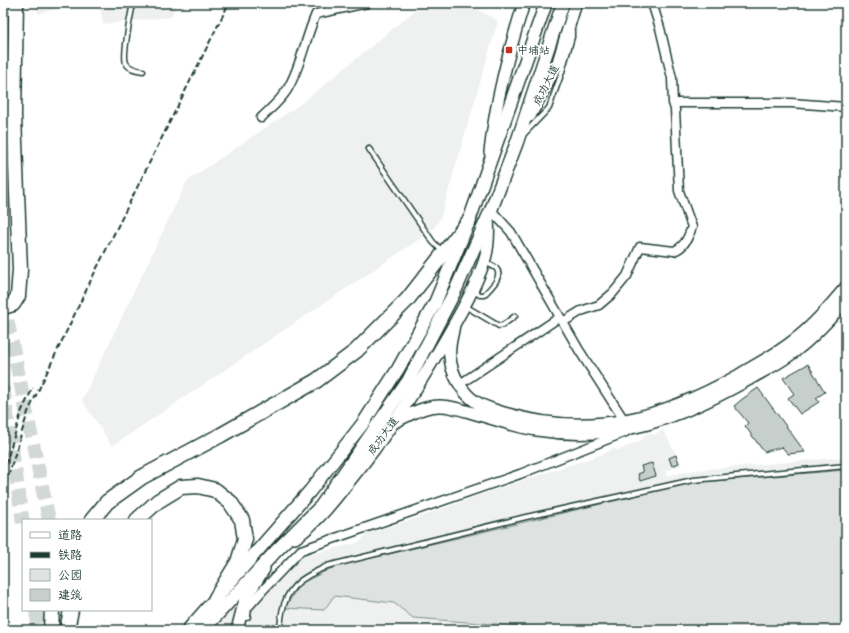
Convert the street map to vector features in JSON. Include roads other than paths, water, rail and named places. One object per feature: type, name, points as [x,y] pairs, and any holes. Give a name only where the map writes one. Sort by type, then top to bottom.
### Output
[{"type":"highway","points":[[3,307],[13,304],[18,296],[20,270],[14,116],[16,3]]},
{"type":"highway","points":[[93,519],[107,502],[142,477],[221,435],[316,381],[356,351],[407,300],[469,222]]},
{"type":"highway","points":[[138,519],[158,502],[181,487],[198,486],[215,490],[230,502],[242,520],[245,539],[238,562],[216,598]]},
{"type":"highway","points":[[51,630],[52,611]]},
{"type":"highway","points":[[67,630],[71,611]]},
{"type":"main road","points":[[489,166],[494,117],[506,61],[524,3]]},
{"type":"main road","points":[[188,630],[310,491],[364,422],[398,369],[435,303],[469,222],[546,3]]},
{"type":"main road","points":[[203,630],[276,551],[321,506],[408,381],[456,289],[489,214],[517,142],[563,3]]},
{"type":"main road","name":"成功大道","points":[[517,142],[558,62],[575,8]]},
{"type":"main road","name":"成功大道","points":[[237,630],[245,598],[276,551],[303,532],[323,514],[364,463],[426,374],[472,290],[484,262],[489,237],[489,214]]},
{"type":"main road","points":[[454,324],[449,356],[454,374],[463,390],[475,402],[488,408],[539,422],[570,424],[610,423],[638,418],[672,407],[714,388],[759,363],[793,342],[821,316],[846,287]]},
{"type":"main road","points":[[393,423],[416,411],[438,405],[459,409],[514,425],[538,430],[570,433],[611,432],[640,427],[676,416],[718,397],[764,371],[799,349],[828,322],[846,301]]},
{"type":"street","points":[[261,118],[282,97],[291,82],[299,66],[316,14],[367,3]]},
{"type":"street","points":[[460,384],[561,320],[599,305],[613,293],[627,276],[640,247],[674,251],[681,248],[686,242],[692,227],[679,191],[672,78],[660,28],[652,3]]},
{"type":"street","points":[[673,103],[791,103],[846,107]]},
{"type":"street","points":[[489,214],[511,232],[561,320],[624,420]]},
{"type":"street","points":[[242,630],[248,608],[301,550],[520,474],[640,427]]},
{"type":"lane","points":[[133,3],[125,54],[126,63],[132,69],[143,71]]},
{"type":"lane","points":[[369,149],[433,242],[444,252]]},
{"type":"lane","points":[[472,290],[480,295],[484,295],[498,278],[496,268],[484,262]]},
{"type":"lane","points":[[464,305],[499,326],[503,325],[515,316]]},
{"type":"lane","points":[[280,630],[281,612],[287,596],[299,582],[327,566],[526,517],[693,480],[846,466]]},
{"type":"tunnel","points":[[3,300],[49,519]]},
{"type":"tunnel","points":[[3,387],[22,519]]},
{"type":"tunnel","points":[[36,611],[39,630]]},
{"type":"railway","points":[[3,493],[28,412],[91,280],[229,3]]},
{"type":"railway","points":[[3,473],[22,410],[33,388]]},
{"type":"place","name":"中埔站","points":[[509,50]]}]
